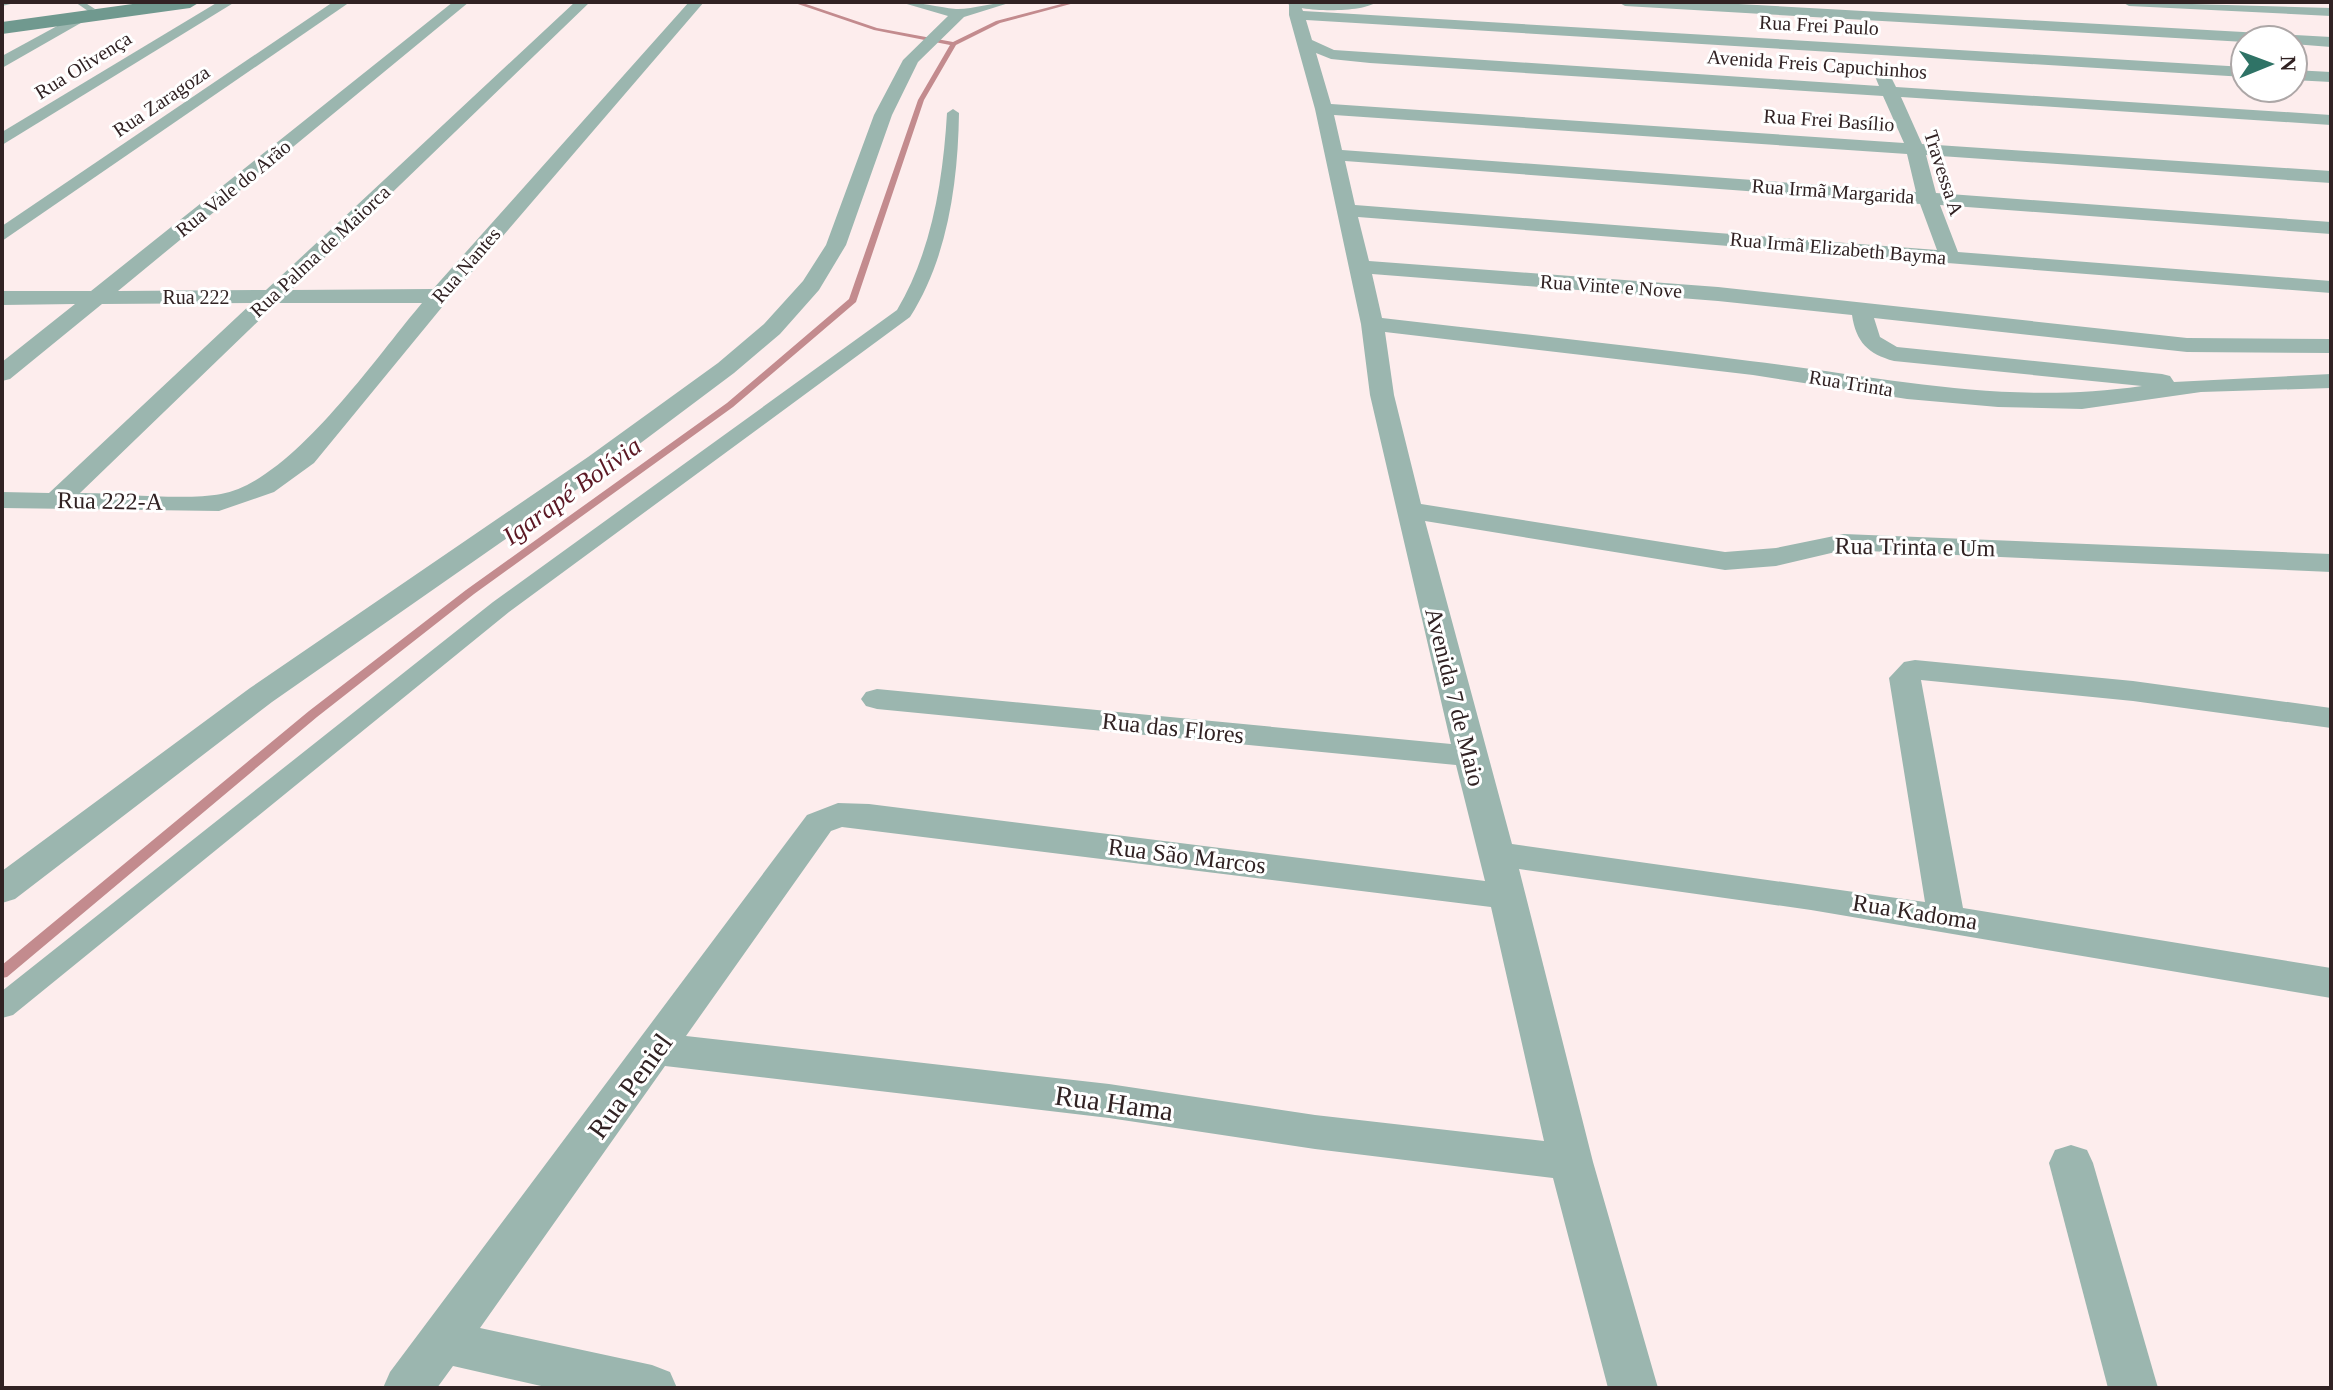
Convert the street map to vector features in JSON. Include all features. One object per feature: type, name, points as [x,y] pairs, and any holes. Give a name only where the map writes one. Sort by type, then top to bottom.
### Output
[{"type":"main road","points":[[2,21],[142,2]]},
{"type":"main road","points":[[2,28],[85,9],[190,2]]},
{"type":"street","name":"Rua Olivença","points":[[2,140],[228,2]]},
{"type":"street","name":"Rua Zaragoza","points":[[2,235],[343,2]]},
{"type":"street","name":"Rua Vale do Arão","points":[[2,374],[462,2]]},
{"type":"street","name":"Rua Palma de Maiorca","points":[[57,500],[583,2]]},
{"type":"street","name":"Rua Nantes","points":[[219,503],[263,489],[305,457],[439,296],[697,2]]},
{"type":"street","points":[[907,2],[959,14]]},
{"type":"street","points":[[2,890],[261,695],[597,463],[726,368],[772,329],[811,285],[836,245],[899,78],[933,36],[959,14],[1005,2]]},
{"type":"street","points":[[1294,7],[1367,2]]},
{"type":"street","points":[[1625,2],[2331,42]]},
{"type":"street","points":[[2129,2],[2331,12]]},
{"type":"street","name":"Rua Frei Paulo","points":[[1294,7],[1871,49],[2229,71]]},
{"type":"street","name":"Avenida 7 de Maio","points":[[1294,7],[1324,109],[1372,324],[1382,395],[1468,756],[1497,854],[1571,1162],[1633,1388]]},
{"type":"street","points":[[2,63],[85,9]]},
{"type":"street","name":"Travessa A","points":[[1858,16],[1915,148],[1927,197],[1950,257]]},
{"type":"street","name":"Avenida Freis Capuchinhos","points":[[1306,50],[2331,128]]},
{"type":"street","points":[[2309,76],[2331,77]]},
{"type":"street","name":"Avenida Freis Capuchinhos","points":[[1891,94],[2331,120]]},
{"type":"street","name":"Rua Frei Basílio","points":[[1324,109],[2331,177]]},
{"type":"street","points":[[2,1007],[501,607],[904,313],[918,292],[925,271],[953,150],[953,113]]},
{"type":"street","name":"Rua Irmã Margarida","points":[[1334,155],[2331,228]]},
{"type":"street","name":"Rua Irmã Elizabeth Bayma","points":[[1345,210],[2331,287]]},
{"type":"street","name":"Rua Vinte e Nove","points":[[1359,267],[1718,294],[2187,345],[2331,346]]},
{"type":"street","name":"Rua 222","points":[[2,298],[439,296]]},
{"type":"street","points":[[1862,310],[1866,336],[1874,346],[1894,354],[2201,385]]},
{"type":"street","name":"Rua Trinta","points":[[1372,324],[1691,360],[1944,396],[2082,402],[2201,385],[2331,381]]},
{"type":"street","name":"Rua 222-A","points":[[2,500],[219,503]]},
{"type":"street","name":"Rua Trinta e Um","points":[[1409,510],[1725,561],[1776,557],[1844,542],[2331,563]]},
{"type":"street","points":[[1946,916],[1905,678],[1915,669],[2331,718]]},
{"type":"street","name":"Rua das Flores","points":[[877,699],[1468,756]]},
{"type":"street","name":"Rua Peniel","points":[[408,1388],[445,1342],[819,823],[838,815],[869,816]]},
{"type":"street","name":"Rua São Marcos","points":[[869,816],[1505,896]]},
{"type":"street","name":"Rua Kadoma","points":[[1497,854],[1625,869],[1946,916],[2331,983]]},
{"type":"street","name":"Rua Hama","points":[[657,1049],[1109,1101],[1315,1132],[1571,1162]]},
{"type":"street","points":[[2071,1163],[2133,1388]]},
{"type":"street","points":[[445,1342],[652,1388]]},
{"type":"lane","points":[[2,4],[15,2]]},
{"type":"waterway","points":[[795,2],[876,29],[954,44]]},
{"type":"waterway","name":"Igarapé Bolívia","points":[[954,44],[998,22],[1075,2]]},
{"type":"waterway","name":"Igarapé Bolívia","points":[[2,973],[313,714],[470,592],[730,405],[853,300],[921,100],[954,44]]}]
